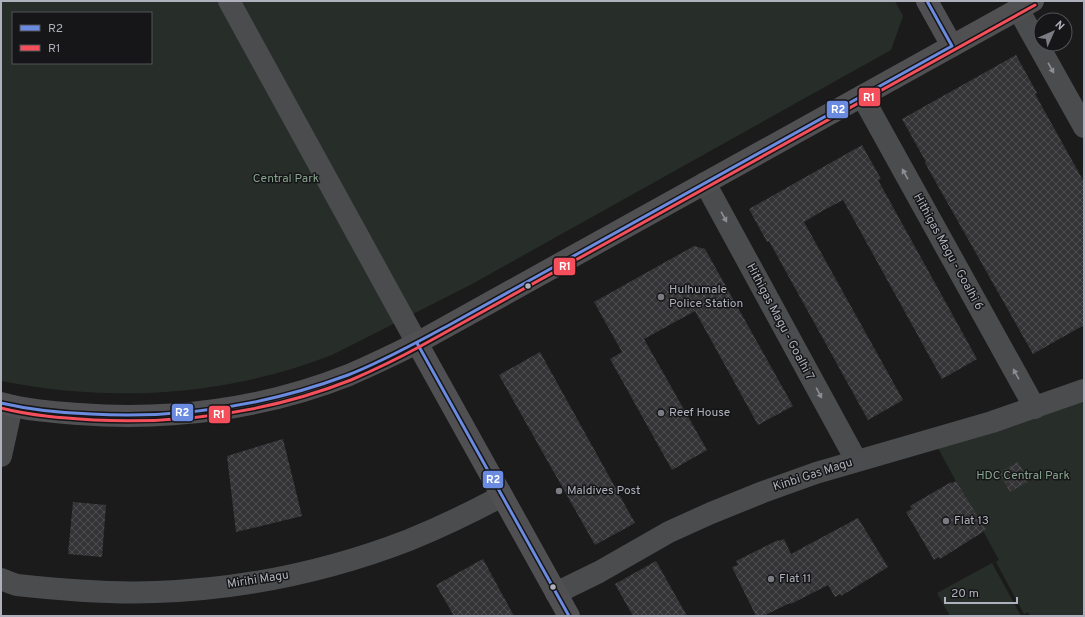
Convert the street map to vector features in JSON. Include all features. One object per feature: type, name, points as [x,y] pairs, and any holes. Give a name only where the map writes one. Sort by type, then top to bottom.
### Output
[{"type":"street","points":[[229,1],[569,616]]},
{"type":"street","points":[[927,1],[952,46]]},
{"type":"street","points":[[1,456],[6,405],[64,413],[105,416],[188,414],[269,400],[309,389],[386,359],[1025,5],[1084,127]]},
{"type":"street","name":"Hithigas Magu - Goalhi 6","points":[[862,96],[1035,408]]},
{"type":"street","name":"Hithigas Magu - Goalhi 7","points":[[705,183],[856,460]]},
{"type":"street","name":"Kinbi Gas Magu","points":[[556,593],[599,572],[669,532],[711,513],[789,482],[856,460],[985,424],[1084,390]]},
{"type":"street","name":"Mirihi Magu","points":[[1,579],[17,585],[63,590],[109,592],[155,592],[201,589],[248,583],[293,575],[326,567],[382,550],[410,540],[502,496]]},
{"type":"green space","name":"Central Park","points":[[1,1],[895,1],[903,16],[891,50],[472,284],[332,355],[292,369],[251,379],[210,387],[169,392],[85,392],[43,388],[1,381]]},
{"type":"green space","name":"HDC Central Park","points":[[1084,390],[1084,616],[1030,616],[1028,612],[1024,614],[996,562],[999,560],[933,439]]},
{"type":"green space","points":[[992,563],[1021,616],[950,616],[937,593]]},
{"type":"building","points":[[1016,55],[1037,93],[1035,94],[1084,182],[1084,325],[1033,354],[925,163],[926,162],[902,119]]},
{"type":"building","points":[[862,145],[881,179],[878,180],[977,359],[942,379],[843,200],[824,210],[804,222],[903,400],[868,420],[769,241],[767,242],[749,209]]},
{"type":"building","points":[[694,246],[705,249],[793,406],[758,425],[695,311],[644,339],[707,450],[672,470],[610,359],[622,352],[594,302]]},
{"type":"building","points":[[540,352],[635,523],[595,545],[499,375]]},
{"type":"building","points":[[283,439],[302,516],[236,532],[227,456]]},
{"type":"building","points":[[1018,462],[1029,481],[1010,492],[999,473]]},
{"type":"building","name":"Flat 13","points":[[956,481],[986,530],[940,559],[939,557],[934,560],[906,512],[912,509],[910,506],[951,482]]},
{"type":"building","points":[[73,502],[106,505],[102,557],[68,554]]},
{"type":"building","points":[[858,518],[888,567],[841,596],[840,594],[835,597],[828,585],[791,604],[790,603],[763,616],[756,616],[732,567],[738,565],[736,561],[778,540],[784,539],[791,554]]},
{"type":"building","points":[[483,559],[514,616],[454,616],[436,585]]},
{"type":"building","points":[[656,561],[687,616],[633,616],[615,584]]},
{"type":"transit line","name":"R2","points":[[1,403],[35,409],[80,414],[124,415],[189,412],[221,408],[285,395],[317,386],[361,370],[451,324],[952,46],[927,1]]},
{"type":"transit line","name":"R1","points":[[1,408],[36,415],[94,420],[127,421],[192,418],[257,408],[320,391],[351,380],[419,347],[1035,5]]},
{"type":"transit line","name":"R2","points":[[417,343],[569,616]]},
{"type":"place","name":"Hulhumale Police Station","points":[[661,297]]},
{"type":"place","name":"Reef House","points":[[661,413]]},
{"type":"place","name":"Maldives Post","points":[[559,491]]},
{"type":"place","name":"Flat 13","points":[[946,521]]},
{"type":"place","name":"Flat 11","points":[[771,579]]}]
